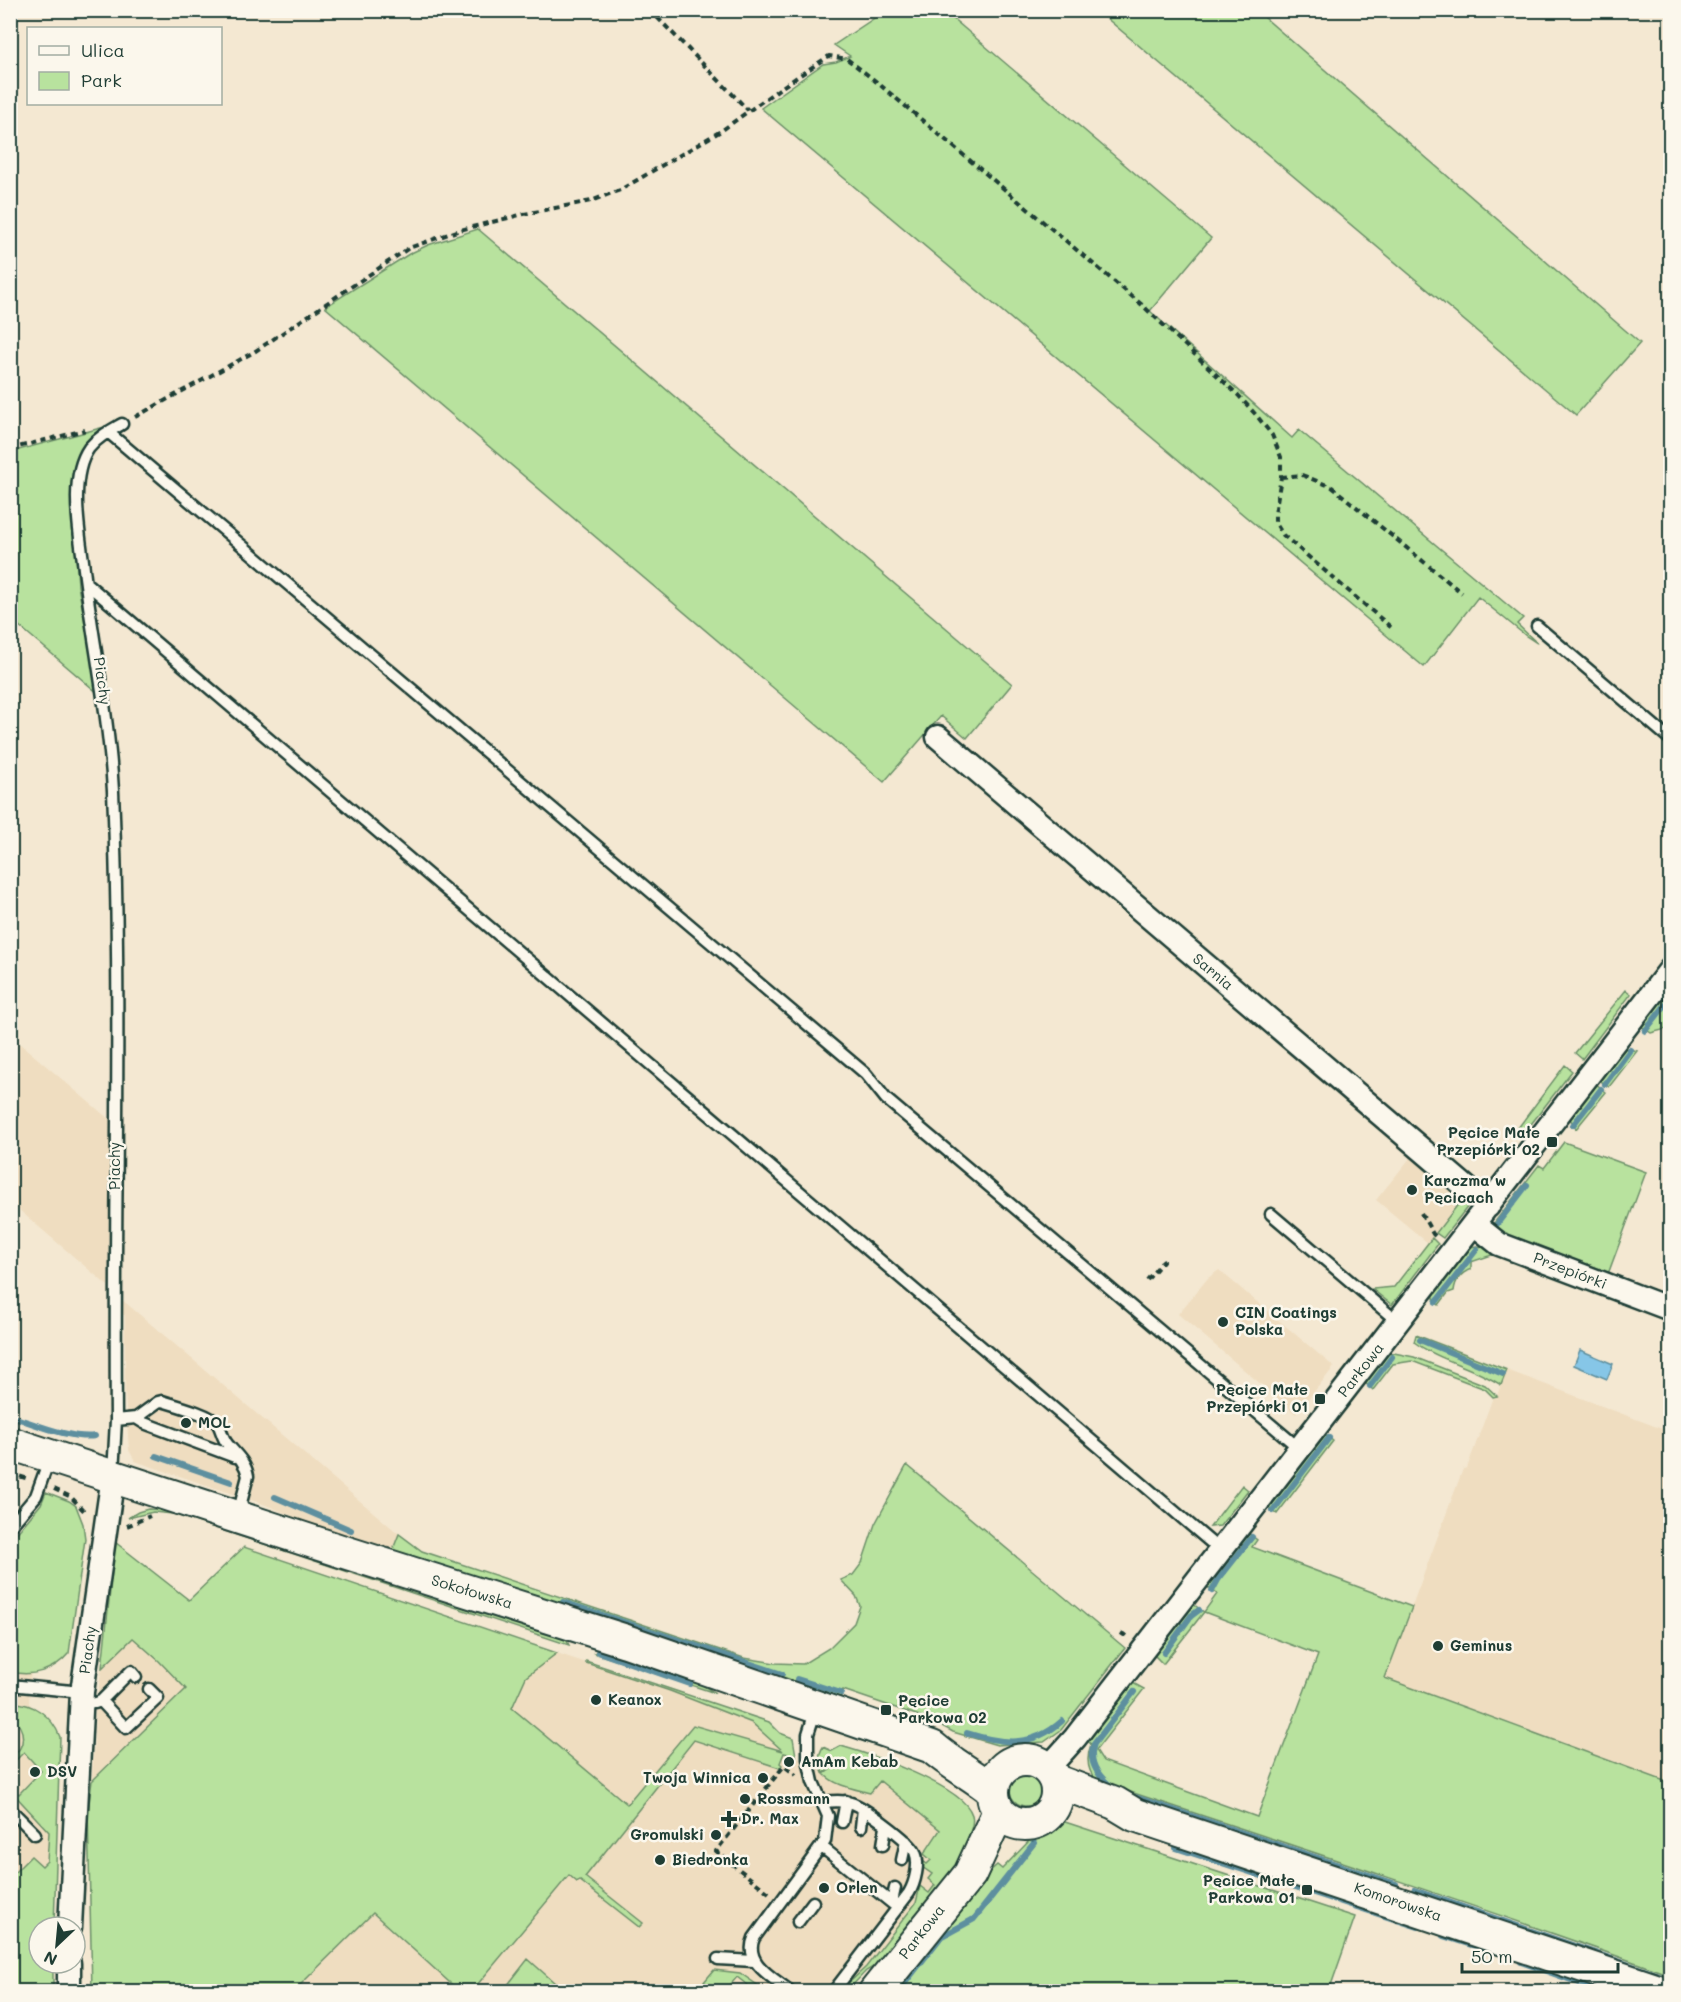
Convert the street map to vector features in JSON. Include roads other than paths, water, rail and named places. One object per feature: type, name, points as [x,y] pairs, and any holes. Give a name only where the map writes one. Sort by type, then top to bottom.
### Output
[{"type":"street","name":"Sarnia","points":[[938,737],[1488,1206]]},
{"type":"street","name":"Parkowa","points":[[1052,1786],[1075,1738],[1671,970]]},
{"type":"street","name":"Przepiórki","points":[[1474,1224],[1499,1244],[1671,1309]]},
{"type":"street","name":"Sokołowska","points":[[10,1443],[238,1516],[338,1551],[626,1641],[932,1747],[950,1763],[983,1783],[1005,1809]]},
{"type":"street","name":"Piachy","points":[[71,1915],[88,1699],[113,1476]]},
{"type":"street","name":"Sokołowska","points":[[932,1747],[953,1746],[1010,1763]]},
{"type":"street","points":[[1030,1760],[1039,1762],[1052,1786],[1038,1822],[1005,1809],[998,1775],[1010,1763],[1030,1760]]},
{"type":"street","name":"Komorowska","points":[[1052,1786],[1114,1816],[1135,1815],[1661,1992]]},
{"type":"street","name":"Parkowa","points":[[875,1992],[970,1874],[992,1862],[1005,1809]]},
{"type":"street","points":[[69,1975],[69,1992]]},
{"type":"lane","name":"Piachy","points":[[113,1476],[116,1420],[116,920],[112,790],[104,698],[86,583],[77,504],[82,464],[90,448],[99,438],[122,424]]},
{"type":"lane","points":[[108,432],[866,1074],[886,1099],[1299,1449]]},
{"type":"lane","points":[[86,583],[1221,1551]]},
{"type":"lane","points":[[1537,626],[1671,739]]},
{"type":"lane","points":[[1271,1214],[1398,1322]]},
{"type":"lane","points":[[116,1420],[136,1418],[162,1401],[207,1417],[218,1425],[224,1441],[244,1464],[248,1476],[238,1516]]},
{"type":"lane","points":[[136,1418],[241,1460]]},
{"type":"lane","points":[[10,1527],[36,1496],[51,1457]]},
{"type":"lane","points":[[88,1699],[118,1688],[131,1671],[136,1677]]},
{"type":"lane","points":[[10,1685],[88,1699],[126,1728],[158,1698],[148,1689]]},
{"type":"lane","points":[[134,1703],[143,1712]]},
{"type":"lane","points":[[791,1992],[754,1961],[751,1950],[753,1941],[822,1847],[827,1835],[828,1822],[823,1802],[810,1772],[807,1747],[808,1734],[817,1706]]},
{"type":"lane","points":[[823,1802],[846,1801],[863,1809],[906,1841],[916,1854],[915,1876],[909,1893],[895,1905],[833,1992]]},
{"type":"lane","points":[[842,1822],[846,1801]]},
{"type":"lane","points":[[10,1809],[35,1834]]},
{"type":"lane","points":[[861,1827],[863,1809]]},
{"type":"lane","points":[[883,1845],[886,1826]]},
{"type":"lane","points":[[902,1860],[906,1841]]},
{"type":"lane","points":[[822,1847],[876,1884],[895,1905]]},
{"type":"lane","points":[[836,1874],[840,1858]]},
{"type":"lane","points":[[895,1888],[895,1905]]},
{"type":"lane","points":[[798,1922],[813,1902]]},
{"type":"lane","points":[[718,1959],[754,1961]]},
{"type":"water","points":[[1580,1350],[1613,1364],[1607,1379],[1574,1365]]},
{"type":"waterway","points":[[1645,1031],[1670,999]]},
{"type":"waterway","points":[[1605,1084],[1630,1050]]},
{"type":"waterway","points":[[1573,1125],[1601,1089]]},
{"type":"waterway","points":[[1497,1224],[1527,1185]]},
{"type":"waterway","points":[[1436,1302],[1477,1249]]},
{"type":"waterway","points":[[1420,1340],[1503,1374]]},
{"type":"waterway","points":[[1370,1386],[1392,1357]]},
{"type":"waterway","points":[[10,1416],[75,1436],[95,1436]]},
{"type":"waterway","points":[[1273,1511],[1329,1438]]},
{"type":"waterway","points":[[156,1456],[231,1482]]},
{"type":"waterway","points":[[275,1497],[351,1530]]},
{"type":"waterway","points":[[1212,1591],[1252,1537]]},
{"type":"waterway","points":[[563,1602],[782,1674]]},
{"type":"waterway","points":[[1164,1653],[1191,1616],[1199,1610]]},
{"type":"waterway","points":[[598,1652],[690,1684]]},
{"type":"waterway","points":[[797,1679],[841,1693]]},
{"type":"waterway","points":[[1112,1787],[1095,1768],[1092,1751],[1094,1744],[1134,1692]]},
{"type":"waterway","points":[[967,1733],[992,1740],[1028,1740],[1051,1730],[1062,1721]]},
{"type":"waterway","points":[[1129,1795],[1396,1884]]},
{"type":"waterway","points":[[898,1992],[941,1937],[974,1919],[1034,1843]]},
{"type":"waterway","points":[[1176,1848],[1418,1927]]},
{"type":"waterway","points":[[1414,1890],[1670,1979]]},
{"type":"waterway","points":[[1443,1936],[1487,1950]]},
{"type":"waterway","points":[[1521,1962],[1604,1992]]},
{"type":"place","name":"Pęcice Małe Przepiórki 02","points":[[1552,1142]]},
{"type":"place","name":"Karczma w Pęcicach","points":[[1412,1190]]},
{"type":"place","name":"CIN Coatings Polska","points":[[1223,1322]]},
{"type":"place","name":"Pęcice Małe Przepiórki 01","points":[[1320,1399]]},
{"type":"place","name":"MOL","points":[[186,1423]]},
{"type":"place","name":"Geminus","points":[[1438,1646]]},
{"type":"place","name":"Keanox","points":[[596,1700]]},
{"type":"place","name":"Pęcice Parkowa 02","points":[[886,1710]]},
{"type":"place","name":"AmAm Kebab","points":[[789,1762]]},
{"type":"place","name":"DSV","points":[[35,1772]]},
{"type":"place","name":"Twoja Winnica","points":[[763,1778]]},
{"type":"place","name":"Rossmann","points":[[745,1799]]},
{"type":"place","name":"Dr. Max","points":[[729,1819]]},
{"type":"place","name":"Gromulski","points":[[716,1835]]},
{"type":"place","name":"Biedronka","points":[[660,1860]]},
{"type":"place","name":"Orlen","points":[[824,1888]]},
{"type":"place","name":"Pęcice Małe Parkowa 01","points":[[1307,1890]]}]
